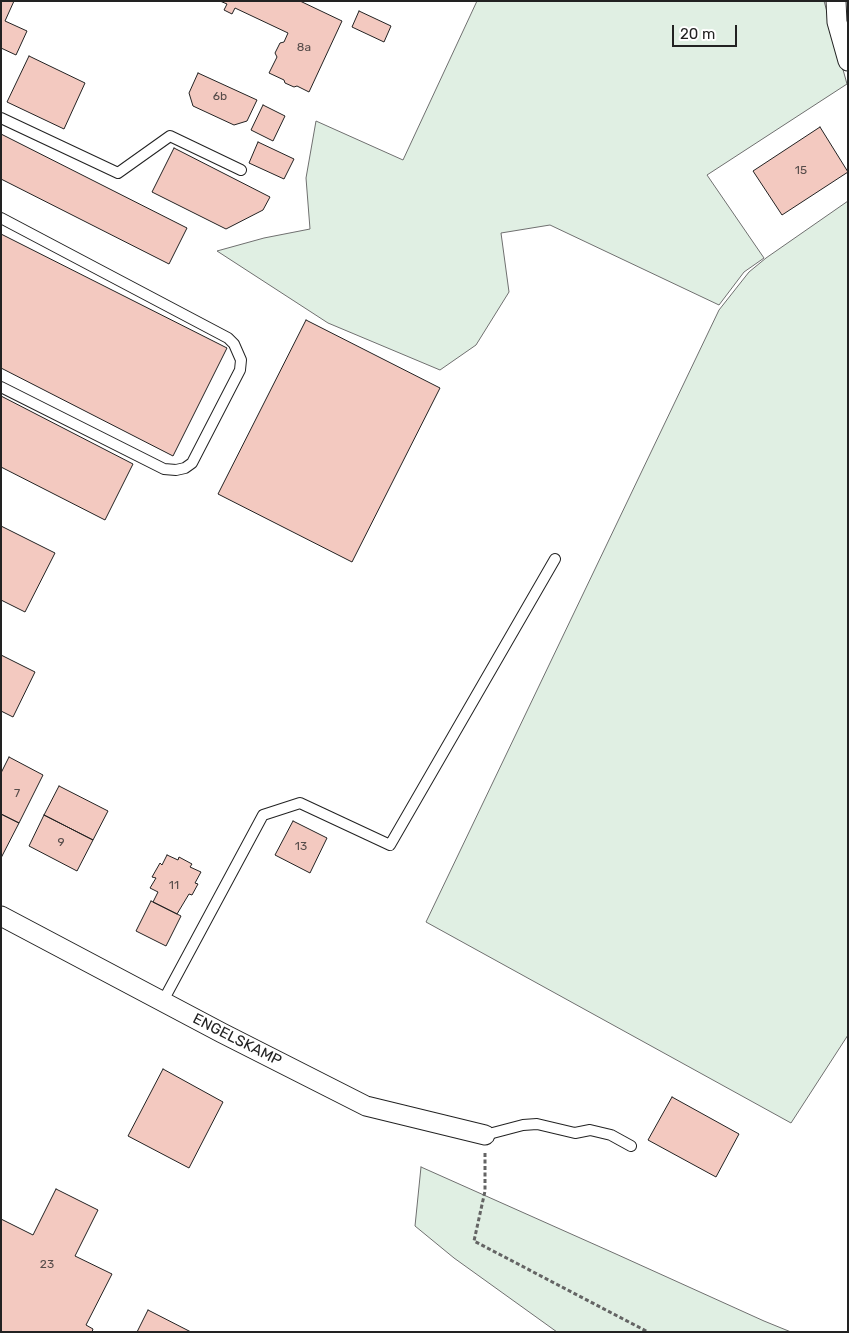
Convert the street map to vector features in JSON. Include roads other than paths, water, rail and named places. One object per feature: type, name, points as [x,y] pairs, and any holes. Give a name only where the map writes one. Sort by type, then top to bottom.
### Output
[{"type":"street","points":[[836,1],[837,22],[848,61]]},
{"type":"street","name":"ENGELSKAMP","points":[[1,916],[366,1106],[485,1134]]},
{"type":"lane","points":[[1,118],[118,173],[170,136],[241,170]]},
{"type":"lane","points":[[1,218],[228,338],[234,344],[241,360],[240,370],[192,464],[176,470],[164,469],[1,386]]},
{"type":"lane","points":[[163,1001],[263,815],[300,803],[390,845],[555,559]]},
{"type":"lane","points":[[485,1134],[523,1125],[536,1124],[575,1133],[590,1130],[611,1135],[631,1146]]}]
